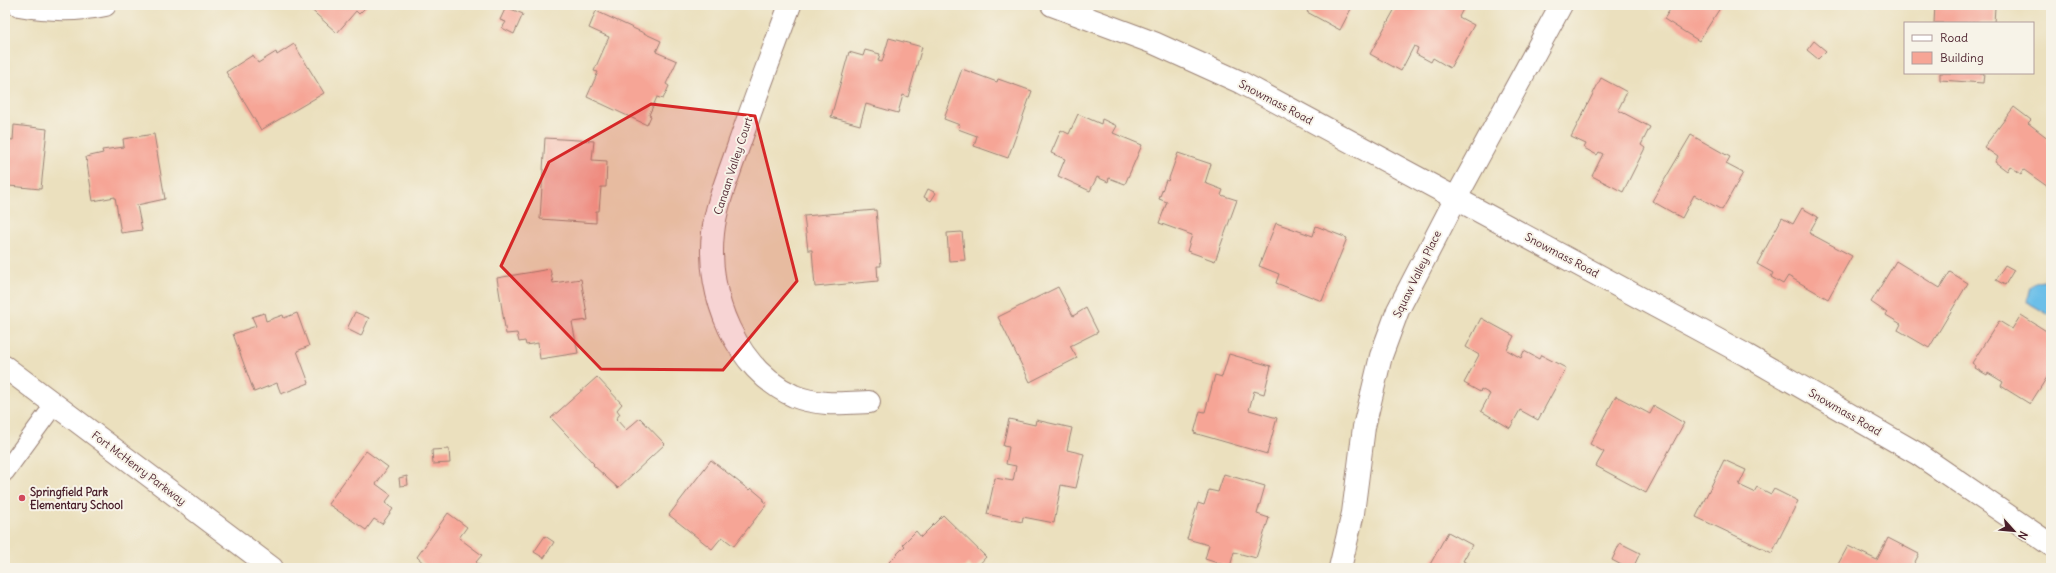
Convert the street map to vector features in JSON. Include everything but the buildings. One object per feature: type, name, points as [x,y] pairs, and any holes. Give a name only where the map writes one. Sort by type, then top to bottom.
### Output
[{"type":"street","points":[[19,5],[45,9],[93,8],[105,5]]},
{"type":"street","name":"Canaan Valley Court","points":[[790,5],[761,81],[717,208],[713,234],[713,260],[719,302],[734,338],[751,365],[764,376],[794,396],[816,402],[832,404],[869,402]]},
{"type":"street","name":"Snowmass Road","points":[[1052,5],[1154,43],[1240,82],[1456,198],[1746,355],[1898,442],[2010,515],[2051,545]]},
{"type":"street","name":"Squaw Valley Place","points":[[1340,568],[1353,513],[1364,427],[1381,356],[1398,310],[1456,198],[1561,5]]},
{"type":"street","name":"Fort McHenry Parkway","points":[[5,367],[272,568]]},
{"type":"lane","points":[[5,472],[54,404]]},
{"type":"highlighted area","points":[[651,104],[755,116],[797,281],[723,370],[601,369],[501,266],[549,162]]},
{"type":"water","points":[[2044,281],[2051,285],[2051,316],[2027,302],[2031,287],[2036,283]]},
{"type":"place","name":"Springfield Park Elementary School","points":[[22,498]]}]
